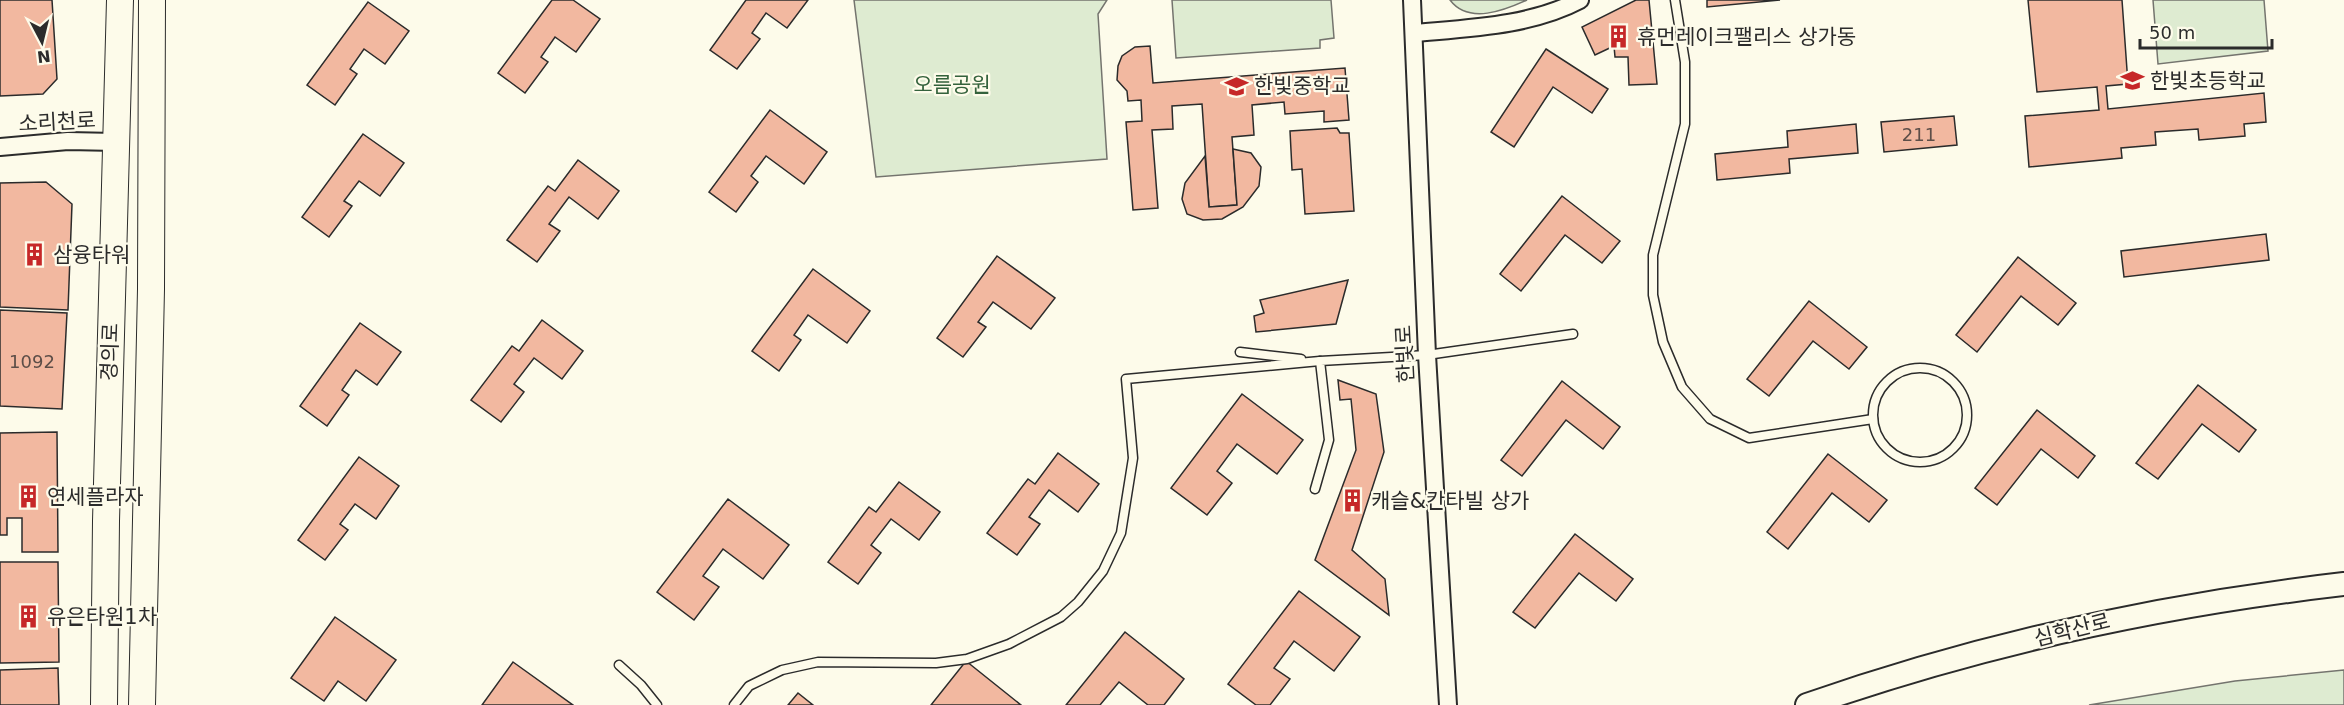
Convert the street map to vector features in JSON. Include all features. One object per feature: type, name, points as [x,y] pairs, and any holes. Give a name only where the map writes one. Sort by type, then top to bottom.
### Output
[{"type":"main road","name":"경의로","points":[[104,705],[120,0]]},
{"type":"main road","name":"경의로","points":[[141,705],[151,289],[152,0]]},
{"type":"street","name":"한빛로","points":[[1412,0],[1427,355],[1448,705]]},
{"type":"street","points":[[1415,33],[1480,28],[1560,10],[1580,0]]},
{"type":"street","name":"소리천로","points":[[0,147],[68,141],[116,142]]},
{"type":"street","name":"심학산로","points":[[1807,705],[1889,676],[2112,619],[2227,599],[2344,584]]},
{"type":"lane","points":[[1675,0],[1684,62],[1685,124],[1653,255],[1653,295],[1663,342],[1682,387],[1710,419],[1749,438],[1873,418]]},
{"type":"lane","points":[[734,705],[749,686],[782,670],[818,662],[936,663],[967,660],[1009,644],[1061,617],[1078,602],[1103,572],[1121,533],[1133,458],[1126,379],[1320,361],[1427,355],[1573,334]]},
{"type":"lane","points":[[1240,352],[1320,361]]},
{"type":"lane","points":[[1315,489],[1329,440],[1320,361]]},
{"type":"lane","points":[[1917,368],[1933,369],[1948,376],[1959,388],[1966,403],[1968,419],[1963,435],[1953,448],[1940,458],[1924,462],[1909,461],[1890,450],[1877,433],[1873,418],[1880,390],[1890,379],[1917,368]]},
{"type":"lane","points":[[619,665],[641,685],[657,705]]},
{"type":"green space","name":"오름공원","points":[[854,0],[1107,0],[1098,14],[1107,159],[876,177]]},
{"type":"green space","points":[[1172,0],[1331,0],[1334,38],[1320,40],[1320,48],[1176,58]]},
{"type":"green space","points":[[1450,0],[1527,0],[1498,11],[1477,14],[1458,8]]},
{"type":"green space","points":[[2153,0],[2264,0],[2268,51],[2158,64]]},
{"type":"green space","points":[[2344,670],[2344,705],[2089,705],[2235,681]]},
{"type":"building","points":[[0,0],[52,0],[57,79],[43,94],[0,96]]},
{"type":"building","points":[[552,0],[573,0],[600,19],[576,52],[555,37],[541,57],[548,62],[525,93],[498,73]]},
{"type":"building","points":[[746,0],[808,0],[787,28],[766,13],[752,33],[760,39],[737,69],[710,50]]},
{"type":"building","name":"휴먼레이크팰리스 상가동","points":[[1636,0],[1649,0],[1657,84],[1629,85],[1628,57],[1615,57],[1614,46],[1595,55],[1582,27]]},
{"type":"building","points":[[1707,0],[1780,0],[1707,7]]},
{"type":"building","points":[[2028,0],[2122,0],[2128,84],[2106,86],[2108,109],[2264,93],[2266,122],[2244,124],[2245,136],[2199,140],[2198,129],[2155,132],[2156,145],[2121,148],[2122,158],[2029,167],[2025,116],[2099,110],[2097,87],[2037,92]]},
{"type":"building","points":[[368,2],[409,31],[385,64],[364,49],[350,69],[357,74],[335,105],[307,85]]},
{"type":"building","points":[[1150,46],[1153,83],[1345,68],[1349,120],[1324,122],[1324,111],[1285,114],[1284,102],[1252,105],[1254,135],[1232,137],[1237,205],[1209,207],[1202,104],[1172,106],[1173,129],[1152,130],[1158,208],[1133,210],[1126,122],[1142,121],[1141,100],[1128,101],[1127,91],[1117,80],[1118,66],[1122,56],[1135,47]]},
{"type":"building","points":[[1546,49],[1608,89],[1592,113],[1553,87],[1514,147],[1491,132]]},
{"type":"building","points":[[770,110],[827,152],[804,184],[766,156],[751,176],[758,182],[736,212],[709,192]]},
{"type":"building","points":[[1954,116],[1957,145],[1884,152],[1881,122]]},
{"type":"building","points":[[1856,124],[1858,153],[1789,159],[1790,173],[1717,180],[1715,154],[1788,147],[1787,131]]},
{"type":"building","points":[[1337,128],[1340,133],[1349,133],[1354,211],[1305,214],[1302,169],[1292,170],[1290,131]]},
{"type":"building","points":[[363,134],[404,163],[380,196],[359,181],[344,201],[352,206],[329,237],[302,217]]},
{"type":"building","points":[[1233,149],[1251,153],[1261,167],[1259,186],[1243,207],[1222,219],[1203,220],[1187,214],[1182,199],[1185,183],[1205,156],[1209,207],[1237,205]]},
{"type":"building","points":[[578,160],[619,191],[598,219],[569,197],[549,224],[560,231],[537,262],[507,240],[548,186],[555,191]]},
{"type":"building","name":"삼융타워","points":[[46,182],[72,204],[68,310],[0,307],[0,183]]},
{"type":"building","points":[[1562,196],[1620,241],[1602,263],[1565,235],[1521,291],[1500,274]]},
{"type":"building","points":[[2266,234],[2269,260],[2124,277],[2121,251]]},
{"type":"building","points":[[997,256],[1055,298],[1031,329],[993,302],[978,322],[986,327],[963,357],[937,338]]},
{"type":"building","points":[[2018,257],[2076,303],[2058,325],[2021,296],[1977,352],[1956,335]]},
{"type":"building","points":[[813,269],[870,311],[847,343],[808,315],[794,335],[801,340],[779,371],[752,351]]},
{"type":"building","points":[[1348,280],[1336,324],[1256,332],[1254,316],[1264,313],[1260,300]]},
{"type":"building","points":[[1809,301],[1867,347],[1849,369],[1813,341],[1769,396],[1747,379]]},
{"type":"building","points":[[0,310],[67,313],[62,409],[0,406]]},
{"type":"building","points":[[542,320],[583,351],[562,379],[534,358],[514,384],[524,392],[501,422],[471,400],[512,346],[519,351]]},
{"type":"building","points":[[360,323],[401,352],[377,385],[356,370],[342,390],[349,395],[327,426],[300,406]]},
{"type":"building","name":"캐슬&칸타빌 상가","points":[[1338,380],[1376,394],[1384,452],[1352,550],[1385,579],[1389,615],[1315,560],[1356,450],[1351,399],[1340,400]]},
{"type":"building","points":[[1562,381],[1620,427],[1603,449],[1566,420],[1522,476],[1501,460]]},
{"type":"building","points":[[2198,385],[2256,430],[2239,452],[2202,424],[2158,479],[2136,463]]},
{"type":"building","points":[[1242,394],[1303,440],[1277,474],[1237,444],[1217,471],[1232,483],[1207,515],[1171,488]]},
{"type":"building","points":[[2037,410],[2095,456],[2078,478],[2041,449],[1997,505],[1975,488]]},
{"type":"building","name":"연세플라자","points":[[57,432],[58,552],[22,552],[22,518],[7,518],[7,535],[0,535],[0,433]]},
{"type":"building","points":[[1058,453],[1099,484],[1078,512],[1049,490],[1029,517],[1040,524],[1017,555],[987,533],[1028,479],[1035,484]]},
{"type":"building","points":[[1828,454],[1887,500],[1869,522],[1832,493],[1788,549],[1767,532]]},
{"type":"building","points":[[359,457],[399,486],[376,519],[355,504],[340,524],[348,530],[325,560],[298,540]]},
{"type":"building","points":[[899,482],[940,512],[919,540],[891,519],[871,545],[881,553],[858,584],[828,562],[869,507],[876,512]]},
{"type":"building","points":[[728,499],[789,545],[763,579],[723,549],[703,576],[719,587],[694,620],[657,592]]},
{"type":"building","points":[[1575,534],[1633,579],[1616,601],[1579,573],[1535,628],[1513,612]]},
{"type":"building","name":"유은타원1차","points":[[0,562],[58,562],[59,662],[0,663]]},
{"type":"building","points":[[1299,591],[1360,637],[1334,671],[1294,641],[1274,668],[1290,679],[1270,705],[1256,705],[1228,684]]},
{"type":"building","points":[[335,617],[396,660],[366,701],[338,681],[324,701],[291,678]]},
{"type":"building","points":[[1125,632],[1184,679],[1164,705],[1148,705],[1119,682],[1100,705],[1066,705]]},
{"type":"building","points":[[966,661],[1021,705],[931,705]]},
{"type":"building","points":[[513,662],[573,705],[482,705]]},
{"type":"building","points":[[58,668],[59,705],[0,705],[0,670]]},
{"type":"building","points":[[798,693],[813,705],[788,705]]},
{"type":"place","name":"휴먼레이크팰리스 상가동","points":[[1619,37]]},
{"type":"place","name":"한빛초등학교","points":[[2132,81]]},
{"type":"place","name":"한빛중학교","points":[[1236,86]]},
{"type":"place","name":"삼융타워","points":[[35,255]]},
{"type":"place","name":"연세플라자","points":[[29,497]]},
{"type":"place","name":"캐슬&칸타빌 상가","points":[[1353,501]]},
{"type":"place","name":"유은타원1차","points":[[29,617]]}]
